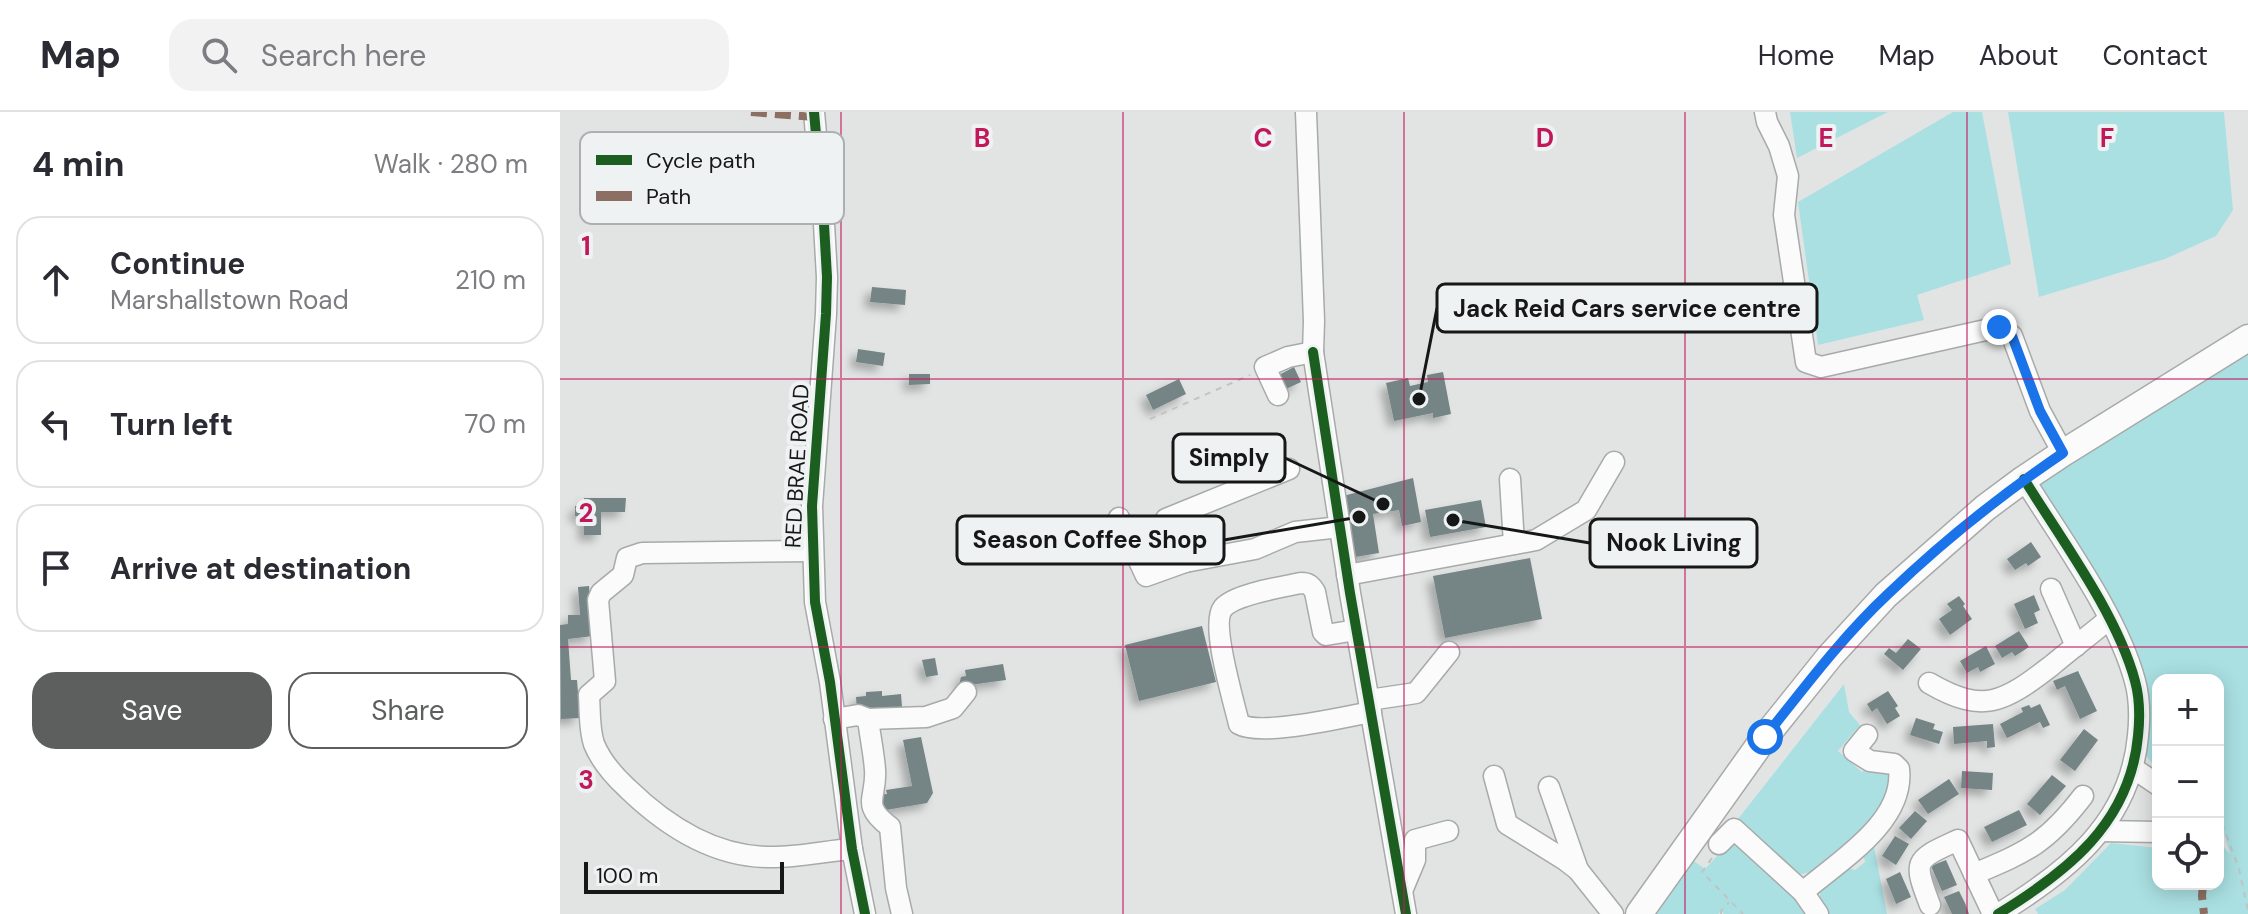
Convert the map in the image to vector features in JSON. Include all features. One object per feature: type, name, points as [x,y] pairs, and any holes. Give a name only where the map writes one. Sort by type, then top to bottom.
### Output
[{"type":"main road","points":[[1639,914],[1765,737],[1830,656],[1898,585],[1985,508],[2024,479],[2248,338]]},
{"type":"street","name":"RED BRAE ROAD","points":[[814,112],[816,132]]},
{"type":"street","points":[[1306,112],[1313,352],[1356,630],[1406,914]]},
{"type":"street","points":[[1765,112],[1788,176],[1784,215],[1806,362],[1821,367],[1999,327],[2012,336],[2040,411],[2063,453]]},
{"type":"street","name":"RED BRAE ROAD","points":[[824,224],[827,290],[812,506],[815,602],[830,682],[852,849],[865,914]]},
{"type":"street","points":[[1278,395],[1265,367],[1288,357],[1313,352]]},
{"type":"street","points":[[1347,575],[1536,540],[1586,510],[1614,462]]},
{"type":"street","points":[[1185,562],[1166,519],[1289,469]]},
{"type":"street","points":[[1510,479],[1514,544]]},
{"type":"street","points":[[1930,905],[1918,868],[1926,856],[1958,840],[1995,914],[2038,890],[2068,866],[2112,816],[2125,793],[2133,768],[2139,704],[2126,654],[2109,619],[2024,479]]},
{"type":"street","points":[[1119,518],[1146,576],[1185,562],[1255,549],[1295,532],[1340,527]]},
{"type":"street","points":[[812,551],[642,553],[627,558],[623,575],[601,593],[598,600],[605,681],[589,695],[590,726],[604,763],[618,780],[656,816],[709,845],[769,857],[852,849]]},
{"type":"street","points":[[1356,630],[1326,635],[1315,592],[1312,586],[1301,583],[1232,601],[1222,608],[1218,627],[1239,724],[1268,728],[1416,693],[1449,652]]},
{"type":"street","points":[[2061,597],[2076,646]]},
{"type":"street","points":[[1929,683],[1961,699],[1998,700],[2019,690],[2109,619]]},
{"type":"street","points":[[834,719],[858,715],[868,719],[926,717],[953,708],[966,692]]},
{"type":"street","points":[[868,719],[876,774],[871,795],[874,813],[890,827],[902,914]]},
{"type":"street","points":[[1803,892],[1872,833],[1892,807],[1898,788],[1898,767],[1870,761],[1854,751],[1867,735]]},
{"type":"street","points":[[2133,768],[2152,781]]},
{"type":"street","points":[[1494,776],[1507,824],[1578,870],[1613,914]]},
{"type":"street","points":[[1549,787],[1578,870]]},
{"type":"street","points":[[1974,874],[2030,849],[2045,838],[2083,796]]},
{"type":"street","points":[[1719,844],[1734,829],[1803,892],[1818,914]]},
{"type":"street","points":[[1402,891],[1415,860],[1415,840],[1448,831]]},
{"type":"street","points":[[2100,831],[2152,832]]},
{"type":"path","points":[[1150,419],[1265,367]]},
{"type":"path","points":[[2220,818],[2239,869],[2248,910]]},
{"type":"path","points":[[1719,844],[1720,848],[1702,872],[1743,914]]},
{"type":"path","points":[[1721,914],[1729,901]]},
{"type":"shaded area","points":[[1790,112],[1888,112],[1797,158]]},
{"type":"shaded area","points":[[1953,112],[1982,112],[2011,264],[1917,295],[1924,320],[1818,345],[1798,202]]},
{"type":"shaded area","points":[[2008,112],[2224,112],[2233,210],[2216,236],[2165,259],[2039,297]]},
{"type":"shaded area","points":[[2248,346],[2248,914],[2038,914],[2035,909],[2065,890],[2111,843],[2152,847],[2152,890],[2224,890],[2224,847],[2230,854],[2224,834],[2224,674],[2152,674],[2152,763],[2137,745],[2135,682],[2024,479]]},
{"type":"shaded area","points":[[1844,684],[1849,712],[1860,725],[1838,751],[1862,772],[1865,769],[1890,772],[1886,796],[1879,811],[1850,839],[1811,872],[1797,875],[1738,819]]},
{"type":"shaded area","points":[[1731,841],[1735,841],[1809,914],[1724,914],[1721,911],[1718,914],[1652,914],[1691,859],[1705,869]]},
{"type":"shaded area","points":[[1873,842],[1887,914],[1828,914],[1820,899],[1820,890],[1845,867],[1855,870],[1865,862],[1863,853]]},
{"type":"building","points":[[872,287],[906,290],[905,305],[870,302]]},
{"type":"building","points":[[858,349],[885,353],[883,366],[856,362]]},
{"type":"building","points":[[1294,367],[1301,382],[1286,389],[1279,375]]},
{"type":"building","points":[[1443,372],[1451,414],[1433,418],[1433,413],[1394,421],[1386,383],[1408,378],[1410,386],[1428,382],[1427,375]]},
{"type":"building","points":[[909,374],[930,374],[930,384],[909,385]]},
{"type":"building","points":[[1179,379],[1186,394],[1153,410],[1146,395]]},
{"type":"building","points":[[1413,478],[1421,522],[1402,526],[1399,510],[1373,514],[1379,553],[1349,558],[1343,496]]},
{"type":"building","points":[[584,498],[626,498],[625,512],[601,512],[601,535],[584,535],[584,516],[575,516],[575,506],[584,506]]},
{"type":"building","points":[[1481,500],[1486,527],[1430,537],[1425,510]]},
{"type":"building","points":[[2031,542],[2041,557],[2015,570],[2007,559]]},
{"type":"building","points":[[1530,558],[1542,619],[1445,638],[1433,576]]},
{"type":"building","points":[[589,586],[593,636],[568,639],[571,680],[577,680],[580,718],[561,719],[560,625],[568,624],[568,615],[580,615],[578,587]]},
{"type":"building","points":[[2034,595],[2040,610],[2034,613],[2038,623],[2025,629],[2014,604]]},
{"type":"building","points":[[1959,596],[1972,619],[1950,635],[1939,619],[1952,610],[1947,604]]},
{"type":"building","points":[[1202,626],[1216,682],[1139,701],[1125,645]]},
{"type":"building","points":[[2019,631],[2029,647],[2015,656],[2012,652],[2002,658],[1995,646]]},
{"type":"building","points":[[1908,639],[1921,649],[1903,670],[1884,654],[1889,648],[1896,653]]},
{"type":"building","points":[[1986,646],[1995,664],[1980,672],[1978,667],[1967,673],[1960,661]]},
{"type":"building","points":[[935,658],[938,675],[926,677],[922,660]]},
{"type":"building","points":[[1003,664],[1006,680],[959,685],[961,677],[966,676],[965,670]]},
{"type":"building","points":[[2078,671],[2097,711],[2080,719],[2065,686],[2057,690],[2053,681]]},
{"type":"building","points":[[882,691],[882,696],[901,694],[902,707],[857,711],[856,697],[866,696],[866,692]]},
{"type":"building","points":[[1888,691],[1898,706],[1895,708],[1900,716],[1887,724],[1877,708],[1872,712],[1867,704]]},
{"type":"building","points":[[2040,704],[2050,725],[2043,728],[2040,722],[2007,738],[2000,724],[2023,712],[2021,708]]},
{"type":"building","points":[[1916,718],[1935,724],[1933,729],[1943,732],[1939,744],[1910,735]]},
{"type":"building","points":[[1993,724],[1995,747],[1987,748],[1987,741],[1954,744],[1953,727]]},
{"type":"building","points":[[2084,729],[2098,740],[2075,771],[2060,760]]},
{"type":"building","points":[[921,737],[933,793],[927,803],[880,811],[878,795],[887,794],[886,790],[912,786],[903,740]]},
{"type":"building","points":[[1962,771],[1993,773],[1992,790],[1961,788]]},
{"type":"building","points":[[2052,775],[2066,786],[2040,815],[2027,804]]},
{"type":"building","points":[[1949,779],[1959,794],[1928,814],[1918,800]]},
{"type":"building","points":[[2019,810],[2027,825],[1992,842],[1984,827]]},
{"type":"building","points":[[1915,811],[1927,821],[1911,839],[1899,828]]},
{"type":"building","points":[[1895,836],[1909,844],[1896,865],[1882,856]]},
{"type":"building","points":[[1946,860],[1957,885],[1942,891],[1931,866]]},
{"type":"building","points":[[1900,872],[1911,897],[1896,904],[1886,879]]},
{"type":"building","points":[[1959,891],[1969,914],[1952,914],[1944,897]]},
{"type":"marked path","points":[[751,112],[814,117]]},
{"type":"marked path","points":[[2202,890],[2204,914]]},
{"type":"cycle path","points":[[814,112],[816,132]]},
{"type":"cycle path","points":[[824,224],[826,314],[812,506],[815,602],[830,682],[852,849],[865,914]]},
{"type":"cycle path","points":[[1313,352],[1350,593],[1406,914]]},
{"type":"cycle path","points":[[1998,914],[2071,862],[2108,819],[2133,767],[2139,722],[2135,681],[2115,630],[2087,577],[2024,479]]},
{"type":"place","name":"Jack Reid Cars service centre","points":[[1419,399]]},
{"type":"place","name":"Simply","points":[[1383,504]]},
{"type":"place","name":"Season Coffee Shop","points":[[1359,517]]},
{"type":"place","name":"Nook Living","points":[[1453,520]]},
{"type":"route","points":[[1765,737],[1830,656],[1886,595],[1985,508],[2063,453],[2040,411],[2012,336],[1999,327]]}]
